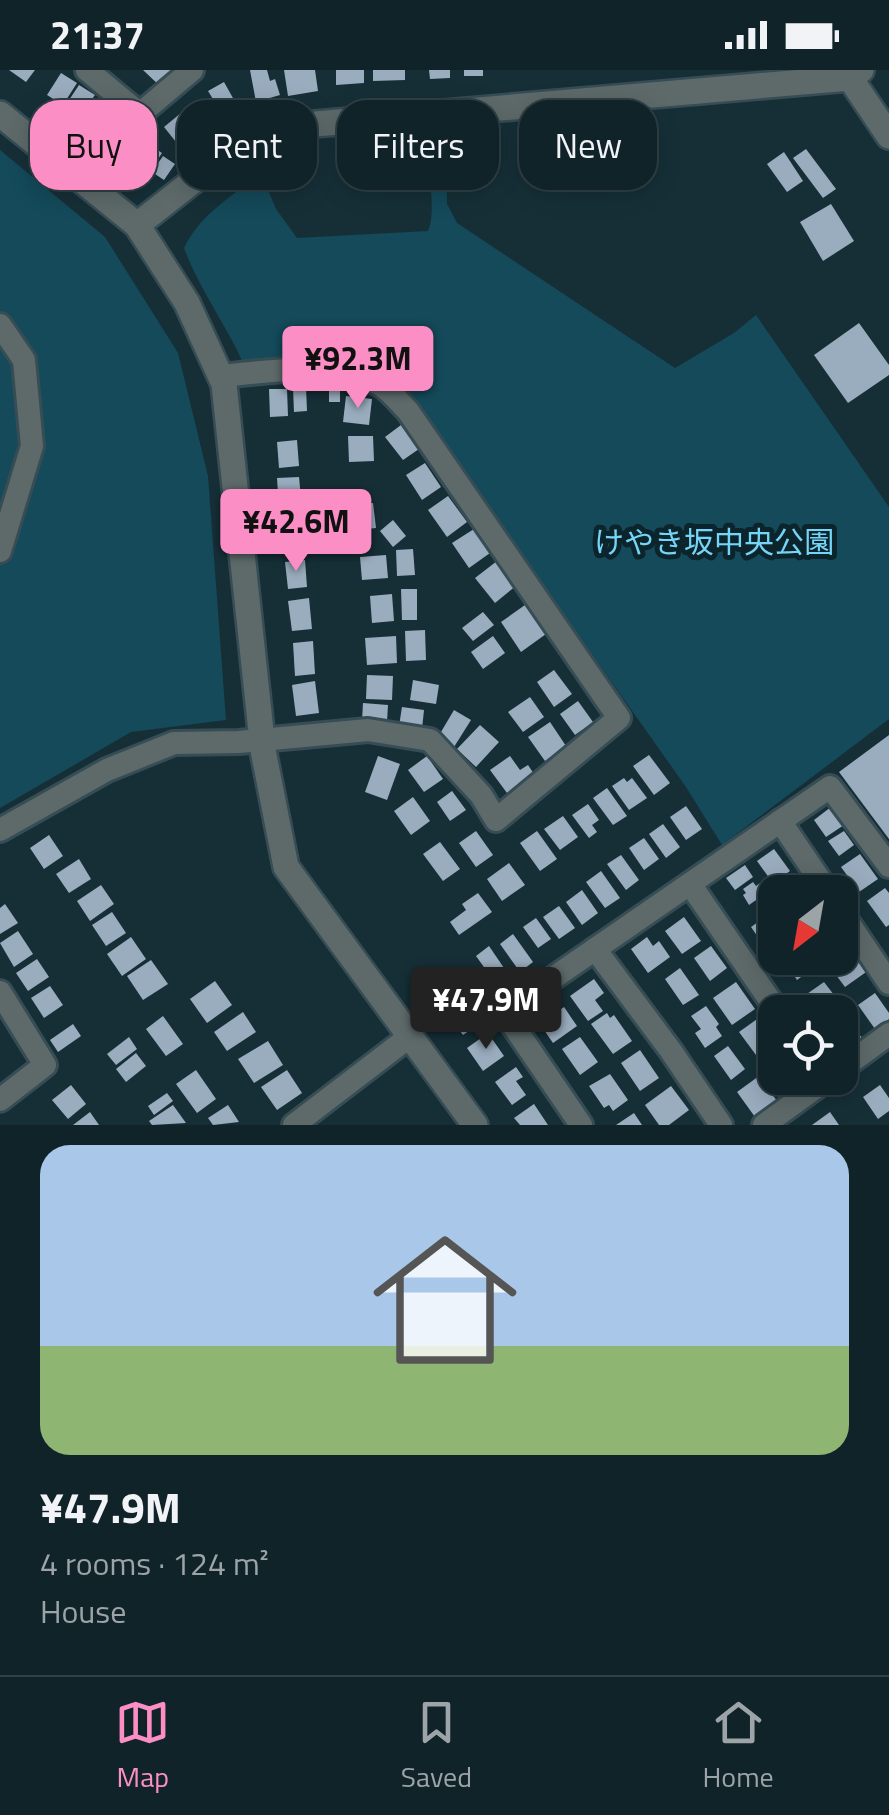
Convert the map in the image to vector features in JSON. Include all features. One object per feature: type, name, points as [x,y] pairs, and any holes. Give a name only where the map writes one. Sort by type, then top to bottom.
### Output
[{"type":"street","points":[[87,70],[140,114],[192,70]]},
{"type":"street","points":[[136,225],[211,167],[292,126],[856,74],[889,136]]},
{"type":"street","points":[[0,114],[136,225],[187,303],[224,384],[262,740],[286,866],[475,1125]]},
{"type":"street","points":[[0,325],[24,360],[32,446],[0,551]]},
{"type":"street","points":[[0,830],[107,770],[174,743],[368,730],[430,740],[481,795],[496,820],[619,718],[408,411],[383,386],[352,375],[301,368],[221,376]]},
{"type":"street","points":[[580,1125],[504,1012],[830,787],[889,866]]},
{"type":"street","points":[[780,821],[817,875]]},
{"type":"street","points":[[690,884],[766,995]]},
{"type":"street","points":[[858,937],[889,983]]},
{"type":"street","points":[[595,949],[672,1051],[721,1125]]},
{"type":"street","points":[[0,992],[45,1065],[0,1100]]},
{"type":"street","points":[[858,1056],[889,1034]]},
{"type":"street","points":[[294,1125],[409,1036]]},
{"type":"street","points":[[764,1125],[804,1095]]},
{"type":"green space","points":[[0,150],[30,175],[30,190],[48,190],[105,237],[178,353],[208,476],[226,720],[131,732],[0,808]]},
{"type":"green space","name":"けやき坂中央公園","points":[[239,190],[268,190],[276,209],[297,238],[428,231],[431,190],[447,190],[447,204],[457,223],[675,368],[734,333],[756,315],[889,507],[889,719],[722,845],[686,787],[407,393],[388,380],[244,365],[184,248],[209,215]]},
{"type":"building","points":[[9,70],[35,70],[26,82]]},
{"type":"building","points":[[143,70],[178,70],[162,88]]},
{"type":"building","points":[[250,70],[267,70],[280,95],[256,100]]},
{"type":"building","points":[[284,70],[315,70],[318,91],[288,96]]},
{"type":"building","points":[[336,70],[364,70],[364,83],[336,85]]},
{"type":"building","points":[[373,70],[405,70],[405,80],[373,81]]},
{"type":"building","points":[[429,70],[450,70],[450,78],[430,79]]},
{"type":"building","points":[[464,70],[483,70],[483,76],[464,76]]},
{"type":"building","points":[[61,73],[77,83],[66,100],[47,95]]},
{"type":"building","points":[[224,82],[234,100],[214,100],[208,91]]},
{"type":"building","points":[[79,85],[95,95],[91,100],[69,100]]},
{"type":"building","points":[[177,116],[177,143],[164,127]]},
{"type":"building","points":[[806,149],[836,189],[823,198],[793,158]]},
{"type":"building","points":[[784,152],[803,181],[787,192],[767,164]]},
{"type":"building","points":[[163,156],[175,164],[164,180],[157,175],[157,165]]},
{"type":"building","points":[[831,204],[854,241],[823,261],[800,222]]},
{"type":"building","points":[[859,323],[889,365],[889,375],[848,403],[814,355]]},
{"type":"building","points":[[329,384],[340,384],[340,402],[329,402]]},
{"type":"building","points":[[306,387],[307,411],[294,412],[293,388]]},
{"type":"building","points":[[269,389],[287,389],[288,416],[270,417]]},
{"type":"building","points":[[346,396],[372,399],[369,425],[343,422]]},
{"type":"building","points":[[401,425],[419,449],[403,460],[385,437]]},
{"type":"building","points":[[348,436],[373,436],[374,461],[349,462]]},
{"type":"building","points":[[297,440],[299,466],[279,468],[277,442]]},
{"type":"building","points":[[425,463],[441,487],[422,500],[406,475]]},
{"type":"building","points":[[299,477],[302,508],[279,509],[277,478]]},
{"type":"building","points":[[448,496],[467,522],[447,537],[428,510]]},
{"type":"building","points":[[373,503],[376,528],[357,530],[354,505]]},
{"type":"building","points":[[303,519],[305,548],[284,549],[282,520]]},
{"type":"building","points":[[393,520],[406,536],[393,547],[380,531]]},
{"type":"building","points":[[474,529],[490,553],[469,568],[452,543]]},
{"type":"building","points":[[413,549],[415,575],[397,576],[396,550]]},
{"type":"building","points":[[386,555],[388,578],[362,580],[360,557]]},
{"type":"building","points":[[305,560],[307,587],[288,589],[285,562]]},
{"type":"building","points":[[497,561],[517,585],[495,603],[475,578]]},
{"type":"building","points":[[401,589],[417,589],[417,620],[402,620]]},
{"type":"building","points":[[392,594],[394,621],[372,623],[370,596]]},
{"type":"building","points":[[309,598],[312,629],[292,631],[288,601]]},
{"type":"building","points":[[525,605],[546,634],[521,652],[501,622]]},
{"type":"building","points":[[483,612],[494,625],[473,641],[462,628]]},
{"type":"building","points":[[425,630],[426,660],[406,661],[405,631]]},
{"type":"building","points":[[396,636],[397,663],[367,665],[365,638]]},
{"type":"building","points":[[493,636],[505,653],[483,669],[471,652]]},
{"type":"building","points":[[313,641],[315,674],[295,676],[293,643]]},
{"type":"building","points":[[554,670],[572,694],[554,707],[537,682]]},
{"type":"building","points":[[367,675],[393,676],[392,700],[366,699]]},
{"type":"building","points":[[413,680],[439,685],[436,704],[410,700]]},
{"type":"building","points":[[315,681],[319,713],[296,716],[292,685]]},
{"type":"building","points":[[530,697],[544,717],[523,732],[508,712]]},
{"type":"building","points":[[578,701],[593,722],[575,735],[560,714]]},
{"type":"building","points":[[363,703],[388,705],[387,722],[362,721]]},
{"type":"building","points":[[402,707],[424,710],[422,729],[399,726]]},
{"type":"building","points":[[454,710],[471,720],[454,747],[438,737]]},
{"type":"building","points":[[550,722],[566,746],[545,761],[528,737]]},
{"type":"building","points":[[480,725],[499,742],[476,767],[457,749]]},
{"type":"building","points":[[889,735],[889,839],[839,772]]},
{"type":"building","points":[[649,755],[670,783],[654,795],[633,766]]},
{"type":"building","points":[[378,756],[400,764],[387,800],[365,792]]},
{"type":"building","points":[[427,756],[443,779],[424,792],[408,770]]},
{"type":"building","points":[[510,756],[520,770],[528,765],[534,774],[507,793],[490,770]]},
{"type":"building","points":[[624,778],[627,782],[632,778],[647,798],[629,810],[612,786]]},
{"type":"building","points":[[607,788],[627,816],[613,825],[593,798]]},
{"type":"building","points":[[452,791],[466,810],[450,821],[437,802]]},
{"type":"building","points":[[413,797],[430,821],[411,835],[394,811]]},
{"type":"building","points":[[588,804],[599,820],[592,825],[597,832],[589,838],[572,815]]},
{"type":"building","points":[[686,806],[702,829],[686,840],[670,817]]},
{"type":"building","points":[[831,807],[844,825],[826,837],[814,820]]},
{"type":"building","points":[[563,816],[578,837],[560,850],[544,829]]},
{"type":"building","points":[[663,824],[680,847],[666,858],[649,834]]},
{"type":"building","points":[[476,831],[493,855],[476,867],[459,843]]},
{"type":"building","points":[[537,831],[557,859],[540,871],[520,843]]},
{"type":"building","points":[[844,831],[854,845],[839,856],[828,841]]},
{"type":"building","points":[[49,835],[63,856],[44,869],[30,848]]},
{"type":"building","points":[[644,838],[659,859],[644,870],[629,848]]},
{"type":"building","points":[[440,842],[460,869],[443,881],[423,854]]},
{"type":"building","points":[[774,849],[790,871],[767,875],[757,861]]},
{"type":"building","points":[[860,854],[878,879],[859,892],[858,875],[847,875],[841,867]]},
{"type":"building","points":[[621,855],[639,880],[626,890],[607,864]]},
{"type":"building","points":[[79,859],[91,879],[69,893],[56,874]]},
{"type":"building","points":[[509,863],[525,885],[502,901],[487,879]]},
{"type":"building","points":[[745,865],[753,877],[735,890],[726,878]]},
{"type":"building","points":[[601,871],[620,898],[605,908],[586,882]]},
{"type":"building","points":[[753,882],[758,884],[758,899],[749,905],[743,889]]},
{"type":"building","points":[[101,885],[114,904],[90,921],[77,901]]},
{"type":"building","points":[[885,888],[889,893],[886,927],[867,901]]},
{"type":"building","points":[[582,890],[598,913],[582,925],[566,902]]},
{"type":"building","points":[[478,893],[492,912],[459,935],[450,922],[466,910],[462,904]]},
{"type":"building","points":[[5,904],[18,923],[0,934],[0,908]]},
{"type":"building","points":[[559,906],[575,928],[559,939],[543,917]]},
{"type":"building","points":[[112,912],[126,933],[106,946],[92,925]]},
{"type":"building","points":[[684,917],[701,941],[682,954],[665,931]]},
{"type":"building","points":[[536,918],[551,939],[538,948],[523,927]]},
{"type":"building","points":[[18,931],[33,954],[14,967],[0,943]]},
{"type":"building","points":[[513,934],[533,962],[520,972],[500,944]]},
{"type":"building","points":[[131,937],[146,959],[122,976],[107,954]]},
{"type":"building","points":[[647,937],[653,946],[659,941],[670,957],[648,973],[631,949]]},
{"type":"building","points":[[489,946],[504,968],[491,977],[476,956]]},
{"type":"building","points":[[711,946],[727,968],[710,981],[694,958]]},
{"type":"building","points":[[858,954],[869,970],[845,987],[836,975],[858,975]]},
{"type":"building","points":[[37,959],[49,977],[28,991],[16,973]]},
{"type":"building","points":[[151,960],[168,984],[143,1000],[127,976]]},
{"type":"building","points":[[680,968],[699,995],[683,1005],[665,979]]},
{"type":"building","points":[[594,979],[604,993],[595,1000],[603,1011],[588,1021],[570,996]]},
{"type":"building","points":[[215,981],[232,1005],[207,1023],[190,999]]},
{"type":"building","points":[[736,982],[755,1009],[732,1025],[713,998]]},
{"type":"building","points":[[824,982],[834,995],[805,995]]},
{"type":"building","points":[[50,986],[63,1005],[44,1018],[31,998]]},
{"type":"building","points":[[875,993],[889,1019],[875,1029],[858,1005]]},
{"type":"building","points":[[473,995],[489,1017],[463,1035],[447,1014]]},
{"type":"building","points":[[706,1006],[722,1036],[705,1048],[695,1033],[701,1029],[691,1016]]},
{"type":"building","points":[[564,1007],[577,1026],[553,1043],[540,1024]]},
{"type":"building","points":[[243,1012],[256,1032],[227,1051],[214,1032]]},
{"type":"building","points":[[607,1013],[610,1018],[614,1015],[632,1041],[613,1054],[591,1024]]},
{"type":"building","points":[[163,1016],[183,1044],[166,1056],[146,1029]]},
{"type":"building","points":[[758,1018],[758,1054],[756,1055],[739,1032]]},
{"type":"building","points":[[73,1024],[81,1036],[58,1052],[50,1040]]},
{"type":"building","points":[[488,1033],[504,1056],[483,1071],[467,1048]]},
{"type":"building","points":[[129,1037],[137,1049],[116,1065],[107,1054]]},
{"type":"building","points":[[580,1037],[598,1062],[580,1075],[562,1049]]},
{"type":"building","points":[[268,1041],[283,1065],[254,1083],[238,1059]]},
{"type":"building","points":[[728,1046],[745,1069],[731,1080],[714,1056]]},
{"type":"building","points":[[640,1050],[659,1078],[640,1091],[621,1063]]},
{"type":"building","points":[[136,1053],[146,1066],[126,1082],[116,1069]]},
{"type":"building","points":[[516,1067],[523,1077],[516,1081],[526,1095],[512,1105],[495,1082]]},
{"type":"building","points":[[196,1070],[216,1099],[197,1113],[176,1084]]},
{"type":"building","points":[[287,1070],[302,1093],[277,1110],[261,1087]]},
{"type":"building","points":[[610,1074],[628,1100],[613,1111],[609,1105],[604,1108],[589,1086]]},
{"type":"building","points":[[758,1077],[758,1095],[773,1095],[777,1101],[755,1117],[737,1092]]},
{"type":"building","points":[[71,1085],[86,1104],[68,1119],[52,1100]]},
{"type":"building","points":[[880,1085],[889,1098],[889,1111],[878,1119],[863,1097]]},
{"type":"building","points":[[671,1086],[689,1110],[669,1125],[659,1125],[645,1105]]},
{"type":"building","points":[[167,1093],[173,1101],[154,1115],[148,1106]]},
{"type":"building","points":[[534,1104],[548,1125],[520,1125],[514,1118]]},
{"type":"building","points":[[173,1105],[186,1123],[152,1125],[149,1121]]},
{"type":"building","points":[[228,1105],[239,1122],[213,1125],[208,1118]]},
{"type":"building","points":[[90,1112],[99,1125],[73,1125]]},
{"type":"building","points":[[830,1112],[839,1125],[812,1125]]},
{"type":"building","points":[[634,1113],[642,1125],[616,1125]]}]
